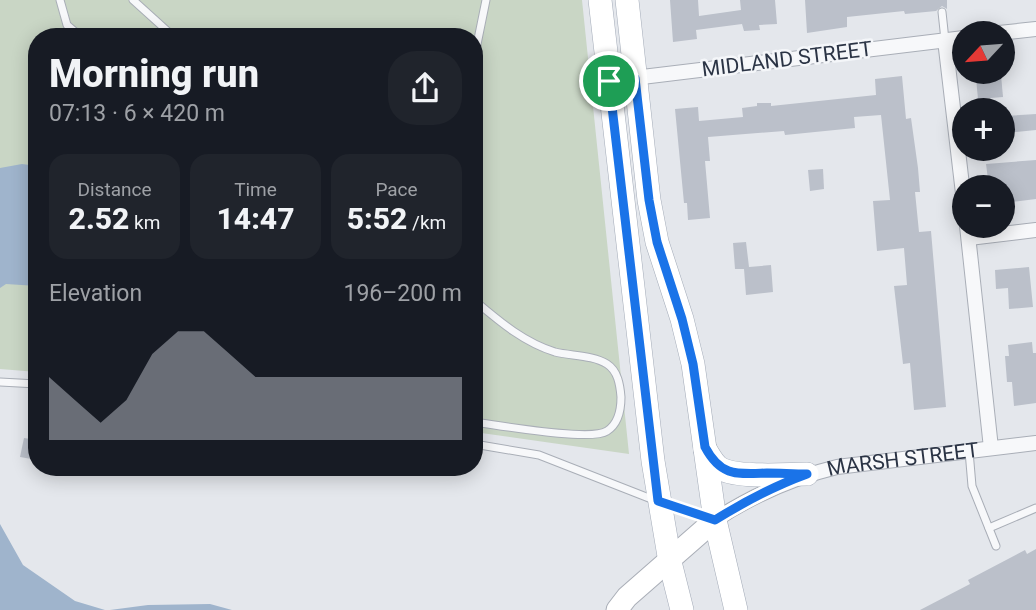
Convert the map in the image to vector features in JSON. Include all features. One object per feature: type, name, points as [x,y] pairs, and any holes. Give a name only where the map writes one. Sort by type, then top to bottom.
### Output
[{"type":"main road","points":[[600,0],[658,501],[682,610]]},
{"type":"main road","points":[[627,0],[651,211],[657,242],[682,319],[693,364],[715,520],[736,610]]},
{"type":"main road","points":[[705,447],[711,459],[727,471],[739,474],[807,474]]},
{"type":"street","points":[[1015,31],[1036,29]]},
{"type":"street","name":"MIDLAND STREET","points":[[609,81],[952,39]]},
{"type":"street","points":[[945,40],[961,175]]},
{"type":"street","points":[[1015,231],[1036,230]]},
{"type":"street","points":[[969,238],[991,448]]},
{"type":"street","name":"MARSH STREET","points":[[617,610],[627,597],[715,520],[738,505],[783,483],[837,467],[1036,443]]},
{"type":"lane","points":[[60,0],[67,25],[70,28]]},
{"type":"lane","points":[[133,0],[164,28]]},
{"type":"lane","points":[[480,28],[486,0]]},
{"type":"lane","points":[[942,12],[945,40]]},
{"type":"lane","points":[[483,308],[506,328],[529,342],[555,352],[604,362],[617,374],[621,387],[621,405],[617,420],[610,429],[601,434],[574,434],[483,423]]},
{"type":"lane","points":[[0,382],[28,384]]},
{"type":"lane","points":[[483,446],[539,455],[715,520]]},
{"type":"lane","points":[[969,451],[972,486],[996,546]]},
{"type":"lane","points":[[989,528],[1036,508]]},
{"type":"green space","points":[[0,0],[582,0],[629,454],[483,433],[483,28],[28,28],[28,371],[0,369]]},
{"type":"water","points":[[28,165],[28,285],[6,284],[0,288],[0,168]]},
{"type":"water","points":[[0,524],[23,565],[75,601],[105,610],[0,610]]},
{"type":"water","points":[[210,604],[232,610],[110,610],[148,605]]},
{"type":"building","points":[[670,0],[698,0],[699,16],[741,10],[740,0],[775,0],[777,24],[759,25],[760,30],[744,31],[742,24],[696,30],[697,39],[673,42]]},
{"type":"building","points":[[805,0],[947,0],[947,9],[942,6],[936,11],[905,14],[904,11],[847,17],[847,27],[807,33]]},
{"type":"building","points":[[902,76],[906,119],[911,118],[918,168],[920,192],[915,192],[919,232],[931,231],[946,407],[914,410],[910,363],[903,364],[894,286],[907,285],[904,248],[877,251],[873,201],[890,200],[881,115],[854,117],[855,128],[785,135],[784,131],[708,137],[710,161],[705,161],[710,218],[688,220],[675,109],[698,107],[699,121],[743,117],[742,108],[757,106],[757,103],[771,103],[771,106],[876,95],[875,79]]},
{"type":"building","points":[[977,84],[1002,84],[1003,97],[978,98]]},
{"type":"building","points":[[1036,114],[1036,130],[1015,132],[1015,115]]},
{"type":"building","points":[[1036,160],[1036,199],[1015,202],[1015,175],[987,175],[986,164]]},
{"type":"building","points":[[823,169],[824,189],[810,191],[808,170]]},
{"type":"building","points":[[746,242],[749,267],[771,265],[773,292],[746,295],[744,269],[735,269],[733,243]]},
{"type":"building","points":[[1029,267],[1033,307],[1009,309],[1008,288],[996,289],[995,270]]},
{"type":"building","points":[[1032,342],[1033,353],[1036,353],[1036,403],[1014,406],[1012,382],[1007,382],[1005,356],[1009,356],[1008,345]]},
{"type":"building","points":[[24,438],[28,439],[28,458],[20,457]]},
{"type":"building","points":[[1036,549],[1036,610],[920,610],[970,584],[968,580],[1025,550],[1027,554]]},
{"type":"route","points":[[635,78],[649,200],[657,242],[682,319],[693,364],[705,447],[711,459],[718,467],[739,474],[807,474],[738,505],[715,520],[658,501],[609,81],[635,78]]}]
